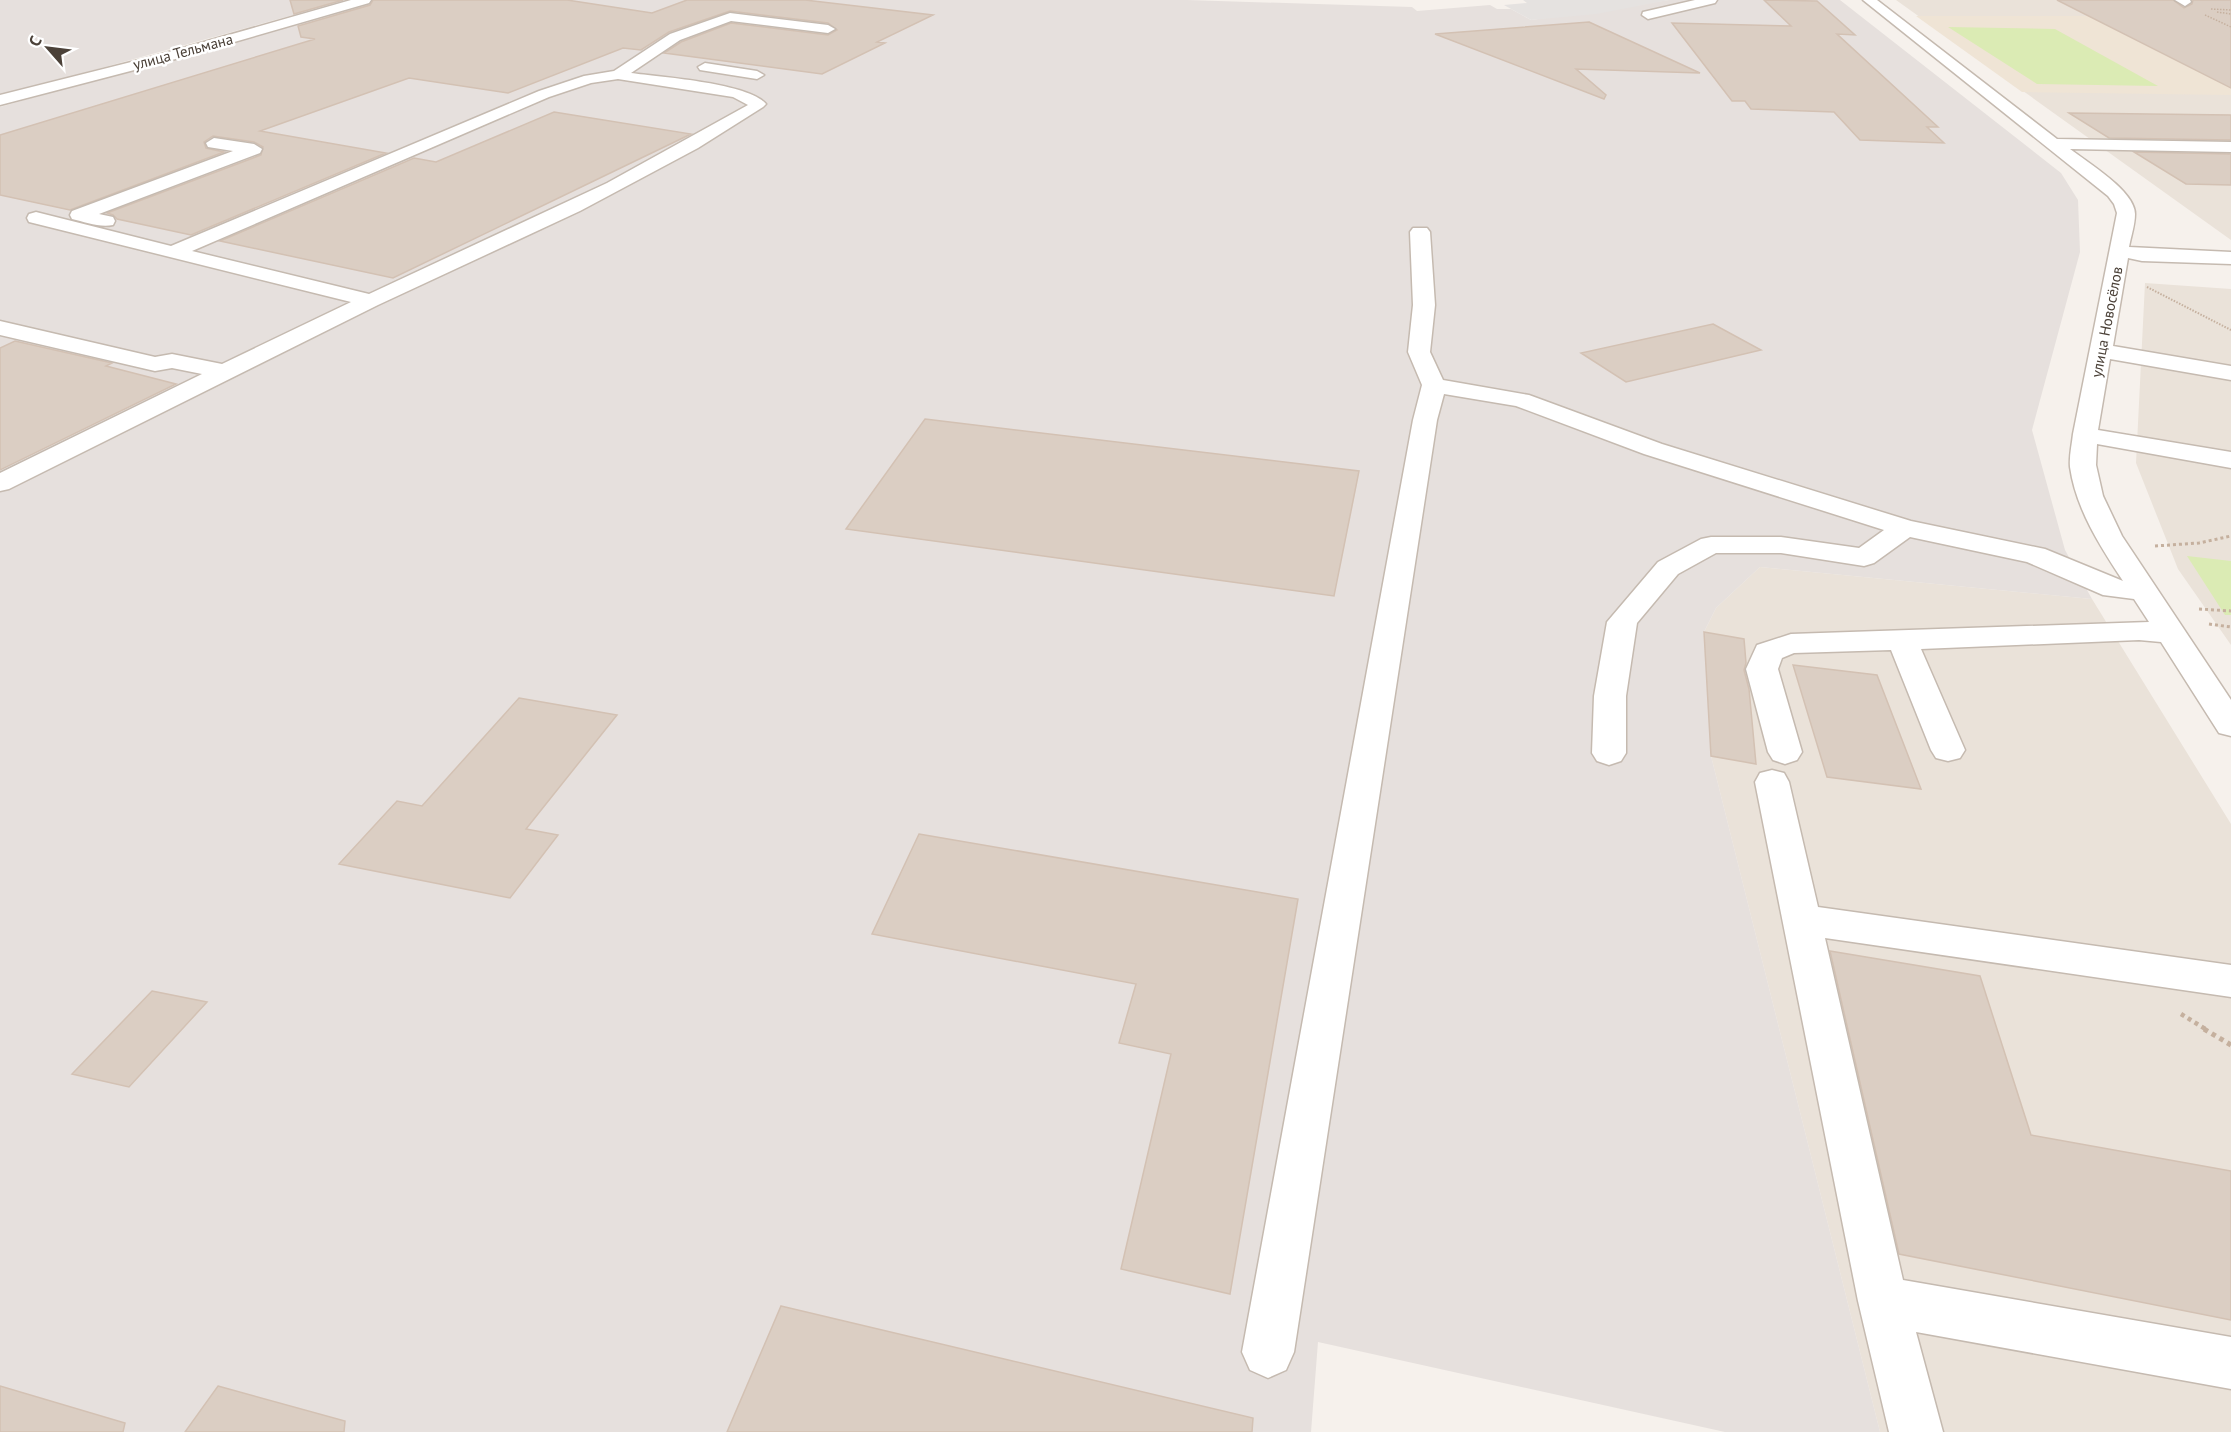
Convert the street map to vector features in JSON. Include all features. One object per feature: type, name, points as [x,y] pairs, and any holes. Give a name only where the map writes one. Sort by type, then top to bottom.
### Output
[{"type":"street","name":"улица Тельмана","points":[[0,100],[365,0]]},
{"type":"street","points":[[1648,15],[1712,0]]},
{"type":"street","name":"улица Новосёлов","points":[[1869,0],[2054,144],[2114,192],[2123,203],[2126,213],[2085,434],[2083,465],[2090,496],[2108,536],[2231,725]]},
{"type":"street","points":[[618,75],[675,37],[730,17],[828,28]]},
{"type":"street","points":[[644,58],[667,61]]},
{"type":"street","points":[[689,64],[757,75]]},
{"type":"street","points":[[0,483],[657,164],[744,116],[758,104],[737,93],[618,75],[590,79],[544,94],[173,252]]},
{"type":"street","points":[[196,242],[79,215],[254,149],[214,143]]},
{"type":"street","points":[[2054,144],[2231,147]]},
{"type":"street","points":[[36,218],[371,301]]},
{"type":"street","points":[[1268,1352],[1425,420],[1434,386],[1419,352],[1424,305],[1420,232]]},
{"type":"street","points":[[2120,251],[2142,255],[2231,258]]},
{"type":"street","points":[[0,328],[155,364],[172,362],[225,372]]},
{"type":"street","points":[[2102,351],[2231,373]]},
{"type":"street","points":[[1434,386],[1521,400],[1653,449],[1905,528],[2035,555],[2113,589],[2143,591]]},
{"type":"street","points":[[2085,434],[2231,460]]},
{"type":"street","points":[[1609,753],[1610,696],[1622,622],[1668,568],[1711,545],[1781,545],[1864,557],[1905,528]]},
{"type":"street","points":[[1916,1432],[1883,1301],[1802,920],[1762,669],[1768,652],[1791,644],[2139,631],[2170,633]]},
{"type":"street","points":[[1902,640],[1948,750]]},
{"type":"street","points":[[1802,920],[2231,981]]},
{"type":"street","points":[[1883,1301],[2231,1363]]},
{"type":"path","points":[[2231,14],[2209,10],[2231,14]]},
{"type":"path","points":[[2138,283],[2231,330]]},
{"type":"path","points":[[2153,546],[2199,543],[2231,536]]},
{"type":"path","points":[[2195,608],[2231,611]]},
{"type":"path","points":[[2203,623],[2231,627]]},
{"type":"shaded area","points":[[0,0],[347,0],[0,96]]},
{"type":"shaded area","points":[[380,0],[1187,0],[1412,7],[1417,11],[1490,5],[1497,9],[1511,9],[1531,20],[1669,0],[1840,0],[2061,173],[2078,200],[2080,252],[2032,430],[2065,550],[2092,599],[1760,567],[1716,608],[1704,632],[1711,756],[1880,1432],[1725,1432],[1318,1342],[1311,1432],[0,1432],[0,107]]},
{"type":"shaded area","points":[[1523,0],[1669,0],[1596,14],[1531,20],[1504,5],[1527,3]]},
{"type":"shaded area","points":[[1896,0],[2231,0],[2231,240]]},
{"type":"shaded area","points":[[1916,16],[2201,16],[2231,30],[2231,95],[2022,92]]},
{"type":"shaded area","points":[[2145,283],[2231,289],[2231,645],[2178,569],[2136,463]]},
{"type":"shaded area","points":[[1760,567],[2092,599],[2231,824],[2231,1432],[1880,1432],[1711,756],[1704,632],[1716,608]]},
{"type":"green space","points":[[1948,27],[2055,29],[2158,86],[2037,84]]},
{"type":"green space","points":[[2187,556],[2231,561],[2231,615],[2225,615]]},
{"type":"building","points":[[290,0],[343,0],[294,14]]},
{"type":"building","points":[[373,0],[567,0],[652,13],[687,0],[805,0],[933,15],[877,42],[885,43],[822,74],[664,53],[681,42],[731,23],[828,35],[837,30],[828,23],[730,11],[669,32],[641,50],[623,48],[508,93],[409,78],[260,131],[386,153],[191,235],[117,219],[107,213],[261,155],[263,147],[254,142],[213,136],[204,142],[206,148],[224,152],[70,210],[0,195],[0,135],[315,39],[301,37],[298,26],[370,5]]},
{"type":"building","points":[[1764,0],[1817,1],[1855,35],[1837,34],[1938,127],[1927,127],[1944,143],[1860,140],[1834,112],[1751,109],[1745,101],[1732,101],[1672,23],[1791,26]]},
{"type":"building","points":[[2057,0],[2173,0],[2184,8],[2192,4],[2193,0],[2231,0],[2231,88]]},
{"type":"building","points":[[1589,22],[1700,73],[1576,69],[1606,95],[1604,99],[1435,34]]},
{"type":"building","points":[[554,112],[691,134],[393,278],[220,241],[414,158],[436,162]]},
{"type":"building","points":[[2069,113],[2231,115],[2231,140],[2109,138]]},
{"type":"building","points":[[2134,152],[2231,154],[2231,185],[2186,184]]},
{"type":"building","points":[[1713,324],[1761,350],[1626,382],[1581,353]]},
{"type":"building","points":[[15,341],[112,363],[106,366],[176,384],[0,470],[0,348]]},
{"type":"building","points":[[925,419],[1359,471],[1334,596],[846,529]]},
{"type":"building","points":[[1704,632],[1744,639],[1746,663],[1744,670],[1749,689],[1756,764],[1711,756]]},
{"type":"building","points":[[1793,665],[1877,675],[1921,789],[1827,777]]},
{"type":"building","points":[[519,698],[617,715],[526,829],[558,835],[510,898],[339,864],[397,801],[422,806]]},
{"type":"building","points":[[919,834],[1298,899],[1230,1294],[1121,1269],[1171,1054],[1119,1043],[1136,984],[872,934]]},
{"type":"building","points":[[1830,951],[1980,976],[2031,1135],[2231,1171],[2231,1320],[1899,1254]]},
{"type":"building","points":[[152,991],[207,1002],[129,1087],[72,1074]]},
{"type":"building","points":[[781,1306],[1253,1418],[1252,1432],[727,1432]]},
{"type":"building","points":[[0,1386],[125,1423],[123,1432],[0,1432]]},
{"type":"building","points":[[218,1386],[345,1421],[344,1432],[185,1432]]}]
